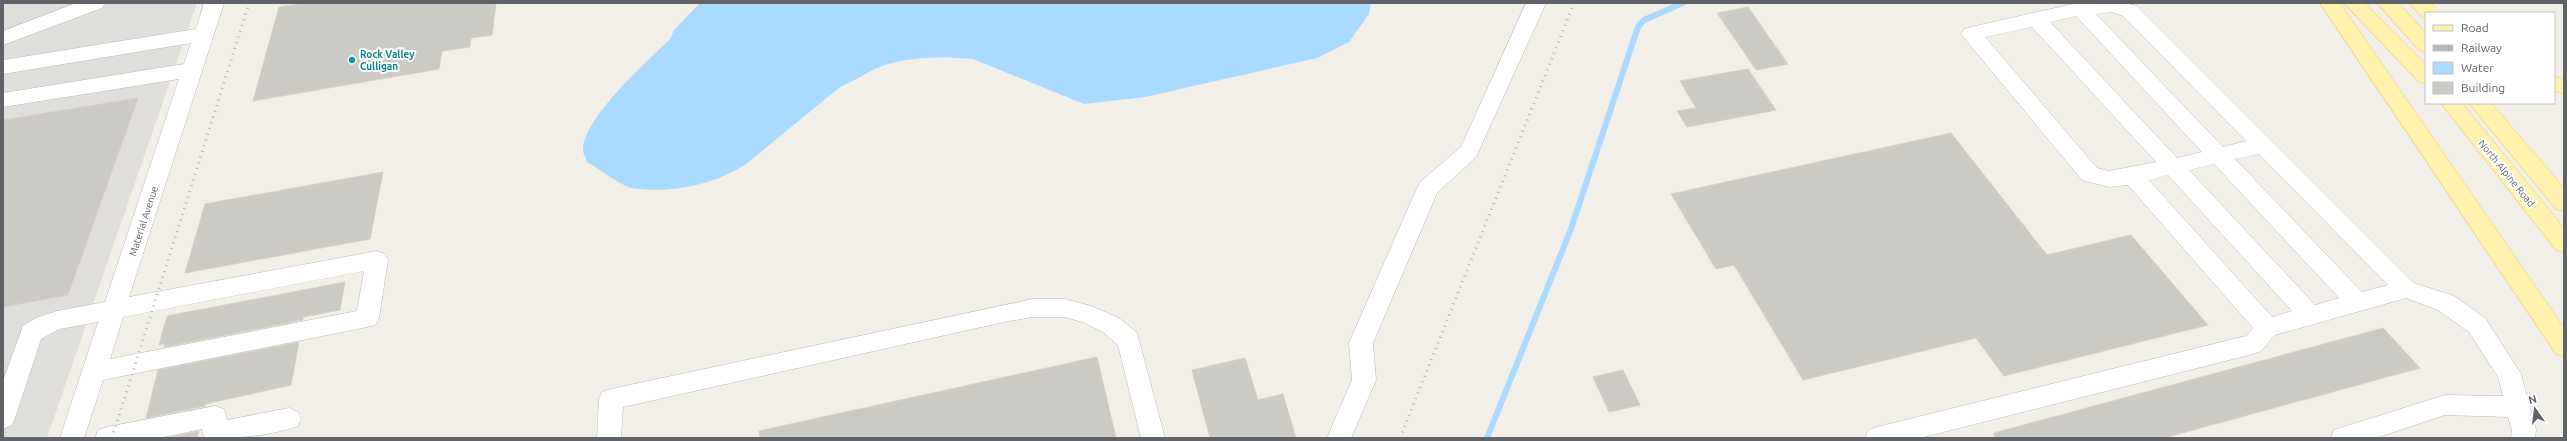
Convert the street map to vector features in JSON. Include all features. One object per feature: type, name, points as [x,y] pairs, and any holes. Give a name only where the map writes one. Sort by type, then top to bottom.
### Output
[{"type":"main road","points":[[2330,3],[2564,347]]},
{"type":"main road","points":[[2354,3],[2425,76]]},
{"type":"main road","points":[[2387,3],[2425,44]]},
{"type":"main road","points":[[2418,3],[2429,12]]},
{"type":"main road","name":"North Alpine Road","points":[[2452,104],[2564,244]]},
{"type":"main road","points":[[2480,104],[2564,203]]},
{"type":"street","points":[[3,38],[95,3]]},
{"type":"street","name":"Material Avenue","points":[[72,438],[214,3]]},
{"type":"street","points":[[1339,438],[1364,380],[1362,343],[1428,188],[1469,152],[1536,3]]},
{"type":"street","points":[[2262,145],[2133,176],[2109,179],[2087,173],[1972,37],[1973,33],[2080,9],[2112,6],[2130,11],[2406,289],[2446,303],[2477,325],[2509,374],[2524,430],[2523,438]]},
{"type":"street","points":[[2080,9],[2357,302]]},
{"type":"street","points":[[2036,19],[2310,315]]},
{"type":"street","points":[[3,67],[204,34]]},
{"type":"street","points":[[3,100],[192,70]]},
{"type":"street","points":[[2133,176],[2267,328]]},
{"type":"street","points":[[3,418],[31,333],[50,322],[378,260],[367,318],[94,372]]},
{"type":"street","points":[[1878,438],[2253,344],[2267,328],[2406,289]]},
{"type":"street","points":[[609,438],[611,399],[1033,308],[1065,308],[1091,314],[1112,325],[1129,340],[1153,438]]},
{"type":"street","points":[[2343,438],[2444,405],[2518,408]]},
{"type":"street","points":[[121,437],[215,416],[214,433],[289,419]]},
{"type":"shaded area","points":[[3,3],[197,3],[47,438],[3,438]]},
{"type":"water","points":[[700,3],[1371,3],[1369,14],[1349,42],[1317,58],[1145,97],[1084,104],[973,59],[935,57],[896,62],[884,65],[840,87],[746,164],[733,171],[706,182],[676,189],[646,190],[627,187],[587,162],[583,153],[586,137],[593,122],[604,107],[632,76],[670,39],[674,30]]},
{"type":"building","name":"Rock Valley Culligan","points":[[305,3],[496,3],[492,35],[471,38],[470,47],[442,51],[439,69],[253,101],[279,7]]},
{"type":"building","points":[[1748,7],[1788,64],[1756,70],[1717,13]]},
{"type":"building","points":[[1748,69],[1776,110],[1687,127],[1677,111],[1696,108],[1680,81]]},
{"type":"building","points":[[138,98],[68,295],[3,307],[3,120]]},
{"type":"building","points":[[1951,133],[2047,255],[2131,235],[2208,325],[2004,376],[1976,338],[1803,380],[1734,265],[1716,269],[1671,194]]},
{"type":"building","points":[[383,172],[370,239],[185,273],[205,204]]},
{"type":"building","points":[[345,282],[340,310],[303,317],[303,320],[164,347],[165,344],[159,345],[167,316]]},
{"type":"building","points":[[2383,328],[2420,368],[2164,438],[1994,438],[1994,433]]},
{"type":"building","points":[[299,342],[291,385],[206,404],[205,406],[146,418],[158,370]]},
{"type":"building","points":[[1097,357],[1116,438],[760,438],[759,431]]},
{"type":"building","points":[[1245,358],[1258,400],[1283,394],[1296,438],[1210,438],[1192,370]]},
{"type":"building","points":[[1623,370],[1640,405],[1609,412],[1593,377]]},
{"type":"building","points":[[199,431],[197,438],[166,438]]},
{"type":"waterway","points":[[1487,438],[1571,229],[1638,27],[1644,20],[1683,3]]},
{"type":"railway","points":[[112,438],[249,3]]},
{"type":"railway","points":[[1400,438],[1574,3]]},
{"type":"place","name":"Rock Valley Culligan","points":[[352,60]]}]
